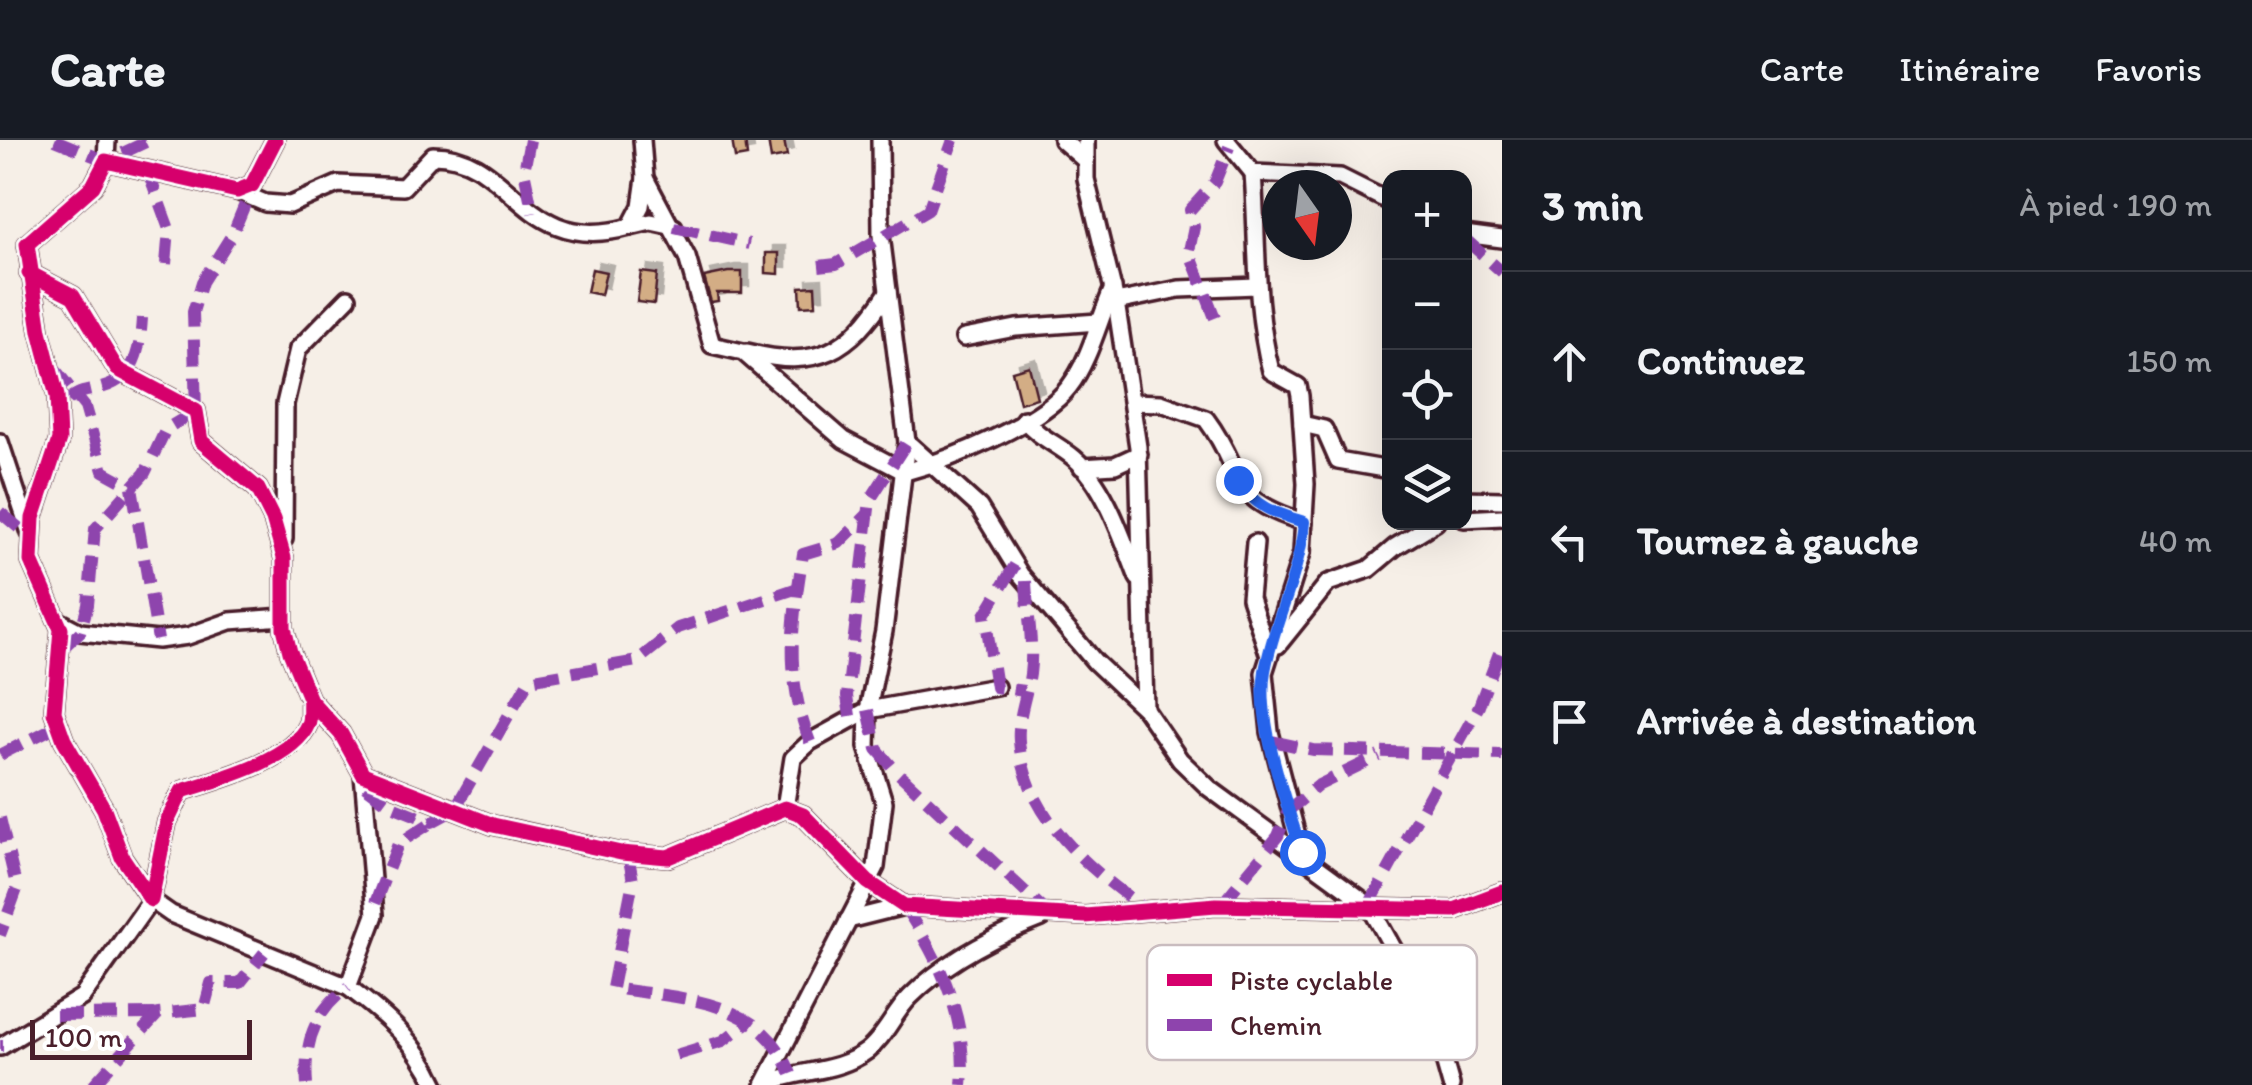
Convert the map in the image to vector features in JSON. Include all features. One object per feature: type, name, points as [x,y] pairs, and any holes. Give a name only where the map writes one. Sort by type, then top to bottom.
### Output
[{"type":"street","points":[[107,140],[106,161],[93,186],[26,244],[57,396],[59,440],[33,518],[30,561],[59,620],[63,648],[54,712],[64,740],[104,808],[122,856],[150,900],[172,914],[348,987],[385,1015],[420,1051],[436,1085]]},
{"type":"street","points":[[237,191],[252,186],[275,140]]},
{"type":"street","points":[[630,227],[640,206],[645,178],[642,140]]},
{"type":"street","points":[[764,1084],[876,867],[884,802],[867,747],[868,710],[884,631],[907,442],[881,234],[880,140]]},
{"type":"street","points":[[1062,140],[1086,161]]},
{"type":"street","points":[[1086,140],[1086,161],[1114,295],[1139,454],[1145,708]]},
{"type":"street","points":[[1226,140],[1253,173],[1256,286],[1272,371],[1298,386],[1302,424],[1302,553],[1269,656],[1264,701],[1302,852]]},
{"type":"street","points":[[106,161],[237,191],[265,203],[290,206],[338,184],[403,187],[444,148],[499,183],[554,228],[589,233],[651,222],[674,227]]},
{"type":"street","points":[[1253,173],[1340,177],[1382,198]]},
{"type":"street","points":[[645,178],[674,227],[712,344],[796,362],[828,352],[865,328],[888,292]]},
{"type":"street","points":[[1472,235],[1502,239]]},
{"type":"street","points":[[29,273],[73,296],[117,369],[196,410],[201,442],[258,489],[273,519],[284,558]]},
{"type":"street","points":[[1114,295],[1256,286]]},
{"type":"street","points":[[744,352],[844,440],[906,472],[973,450],[1069,388],[1114,295]]},
{"type":"street","points":[[348,298],[298,349],[285,404],[284,558],[284,617],[290,652],[310,700],[341,734],[363,774],[375,915],[348,987]]},
{"type":"street","points":[[964,338],[1016,328],[1098,322]]},
{"type":"street","points":[[1132,402],[1161,403],[1206,419],[1250,498],[1267,511],[1304,522]]},
{"type":"street","points":[[1024,419],[1038,438],[1082,467],[1120,533],[1141,586]]},
{"type":"street","points":[[1302,424],[1324,430],[1338,460],[1382,468]]},
{"type":"street","points":[[0,442],[32,539]]},
{"type":"street","points":[[907,442],[979,507],[1020,574],[1095,662],[1145,708],[1180,760],[1210,788],[1369,905],[1391,945]]},
{"type":"street","points":[[1082,467],[1115,465],[1139,454]]},
{"type":"street","points":[[1472,499],[1502,500]]},
{"type":"street","points":[[1472,519],[1502,517]]},
{"type":"street","points":[[1269,656],[1328,582],[1369,570],[1395,546],[1422,530]]},
{"type":"street","points":[[1256,543],[1250,598],[1269,656]]},
{"type":"street","points":[[59,620],[80,632],[158,640],[188,636],[230,621],[284,617]]},
{"type":"street","points":[[784,808],[792,758],[810,742],[868,710],[996,688]]},
{"type":"street","points":[[0,1047],[19,1039],[82,997],[150,900],[167,822],[182,791],[257,764],[292,745],[309,723],[310,700]]},
{"type":"street","points":[[363,774],[493,824],[621,854],[668,857],[784,808],[802,815],[868,882],[904,906]]},
{"type":"street","points":[[848,920],[904,906],[1050,915],[1216,905],[1369,905],[1454,910],[1502,892]]},
{"type":"street","points":[[764,1084],[825,1070],[868,1050],[910,997],[949,967],[992,937],[1050,915]]},
{"type":"street","points":[[1444,1060],[1451,1085]]},
{"type":"building","points":[[732,140],[745,140],[747,156],[735,158]]},
{"type":"building","points":[[768,140],[784,140],[787,156],[771,159]]},
{"type":"building","points":[[766,253],[779,253],[779,274],[766,273]]},
{"type":"building","points":[[592,269],[606,272],[601,295],[587,292]]},
{"type":"building","points":[[641,272],[657,274],[654,304],[637,302]]},
{"type":"building","points":[[742,272],[742,293],[717,293],[718,301],[711,302],[704,277]]},
{"type":"building","points":[[815,286],[816,305],[801,306],[800,287]]},
{"type":"building","points":[[1029,366],[1037,398],[1020,403],[1012,371]]},
{"type":"marked path","points":[[55,140],[106,161],[150,140]]},
{"type":"marked path","points":[[530,140],[524,171],[533,213]]},
{"type":"marked path","points":[[819,266],[836,264],[928,210],[953,140]]},
{"type":"marked path","points":[[1215,318],[1189,251],[1194,227],[1190,210],[1215,182],[1229,147]]},
{"type":"marked path","points":[[147,169],[169,229],[166,264]]},
{"type":"marked path","points":[[63,648],[80,632],[88,605],[95,529],[145,473],[166,429],[196,411],[193,312],[202,282],[233,233],[252,187]]},
{"type":"marked path","points":[[674,227],[749,244]]},
{"type":"marked path","points":[[1472,245],[1502,272]]},
{"type":"marked path","points":[[68,401],[80,393],[109,385],[127,372],[137,353],[142,318]]},
{"type":"marked path","points":[[54,368],[85,407],[103,471],[132,487],[158,640]]},
{"type":"marked path","points":[[850,716],[847,696],[870,500],[907,442]]},
{"type":"marked path","points":[[0,512],[32,539]]},
{"type":"marked path","points":[[810,742],[793,671],[803,554],[839,543],[868,514]]},
{"type":"marked path","points":[[1015,565],[985,615],[996,687],[1024,691]]},
{"type":"marked path","points":[[1026,581],[1031,651],[1019,733],[1024,769],[1034,794],[1063,838],[1102,876],[1145,909]]},
{"type":"marked path","points":[[365,786],[392,806],[432,822],[454,810],[529,680],[637,661],[678,628],[798,588]]},
{"type":"marked path","points":[[1369,905],[1479,706],[1502,645]]},
{"type":"marked path","points":[[868,710],[877,749],[895,770],[1050,915]]},
{"type":"marked path","points":[[0,755],[59,725]]},
{"type":"marked path","points":[[1272,741],[1313,750],[1502,755]]},
{"type":"marked path","points":[[1221,905],[1278,836],[1288,811],[1319,785],[1379,756]]},
{"type":"marked path","points":[[0,818],[17,889],[0,935]]},
{"type":"marked path","points":[[375,903],[398,844],[432,822]]},
{"type":"marked path","points":[[628,854],[633,881],[612,988],[692,1000],[740,1016],[761,1030],[778,1049],[791,1074]]},
{"type":"marked path","points":[[904,906],[949,991],[961,1036],[962,1085]]},
{"type":"marked path","points":[[93,1085],[158,1014],[204,1009],[211,983],[240,983],[264,953]]},
{"type":"marked path","points":[[307,1085],[307,1056],[313,1030],[326,1007],[348,987]]},
{"type":"marked path","points":[[56,1015],[158,1014]]},
{"type":"marked path","points":[[676,1055],[723,1041],[749,1021]]},
{"type":"cycle path","points":[[275,140],[252,185],[237,191],[106,161],[93,186],[27,244],[40,331],[57,396],[59,440],[33,518],[31,561],[61,629],[54,712],[64,740],[104,809],[122,857],[151,900],[167,822],[182,791],[252,767],[287,748],[308,724],[310,700]]},
{"type":"cycle path","points":[[29,273],[73,296],[117,369],[196,411],[201,441],[258,489],[273,519],[284,558],[284,628],[290,652],[310,700],[341,734],[363,774],[493,825],[621,853],[668,857],[785,808],[803,815],[868,882],[904,906],[1085,916],[1216,905],[1454,910],[1502,892]]},
{"type":"route","points":[[1238,480],[1250,498],[1267,511],[1304,522],[1302,553],[1264,673],[1270,732],[1302,852]]}]
